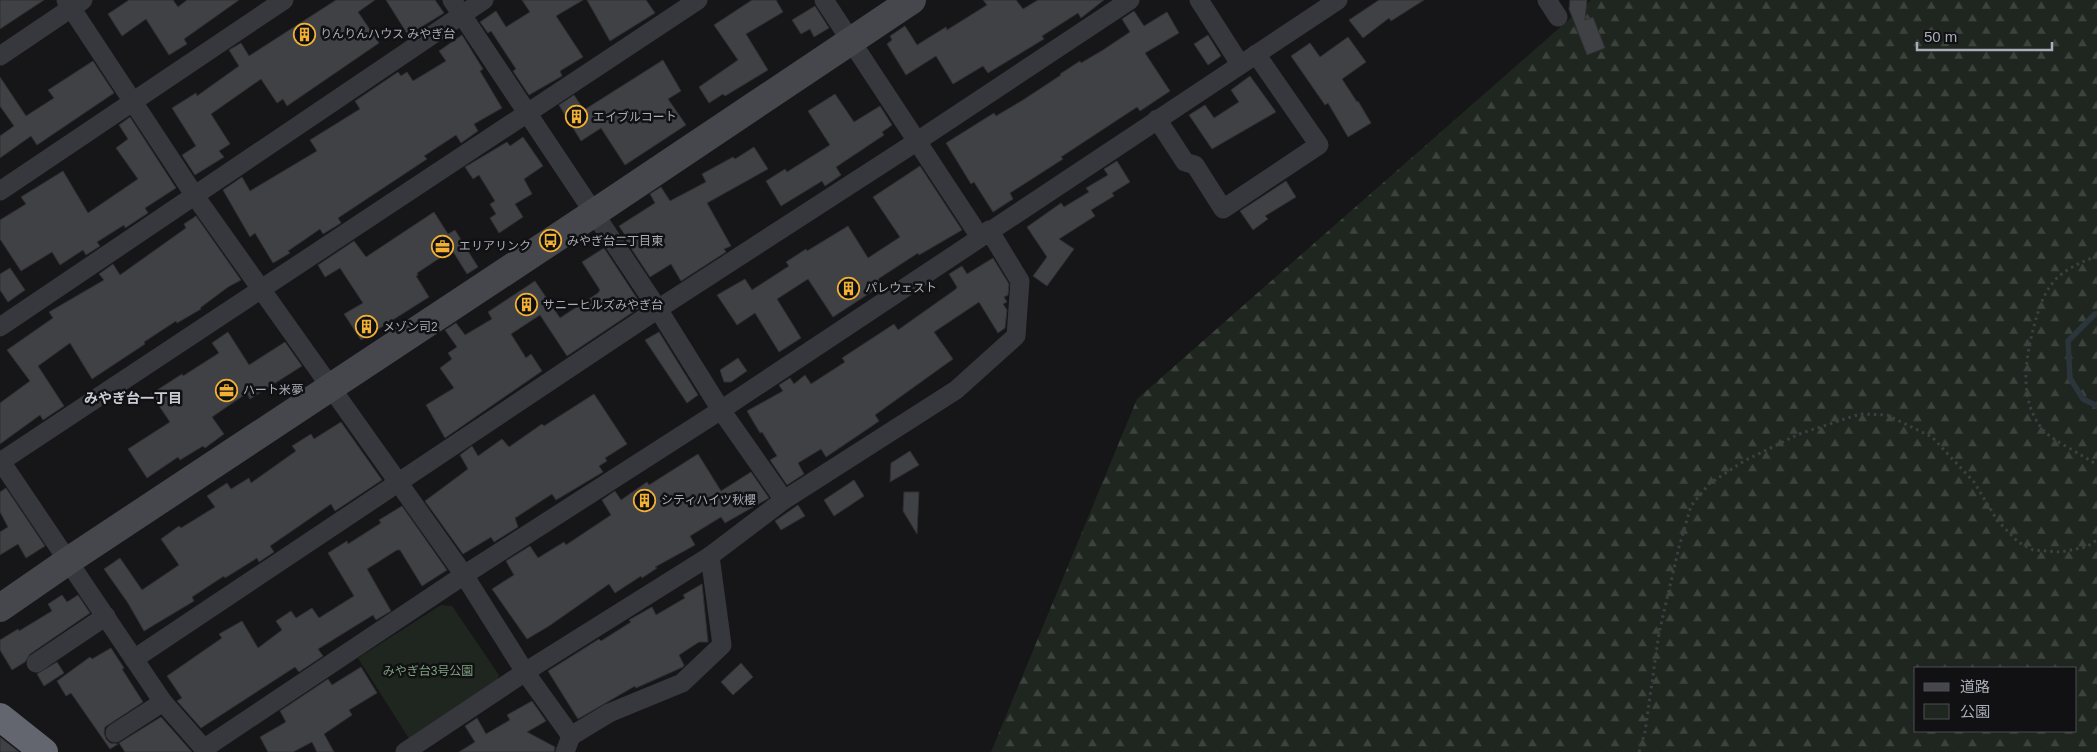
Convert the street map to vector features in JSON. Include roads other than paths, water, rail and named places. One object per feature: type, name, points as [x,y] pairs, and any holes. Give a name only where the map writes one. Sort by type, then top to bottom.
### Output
[{"type":"highway","points":[[0,717],[44,752]]},
{"type":"street","points":[[0,191],[284,0]]},
{"type":"street","points":[[0,327],[196,196],[457,7],[484,0]]},
{"type":"street","points":[[698,0],[0,461],[163,702],[206,750],[464,575],[721,410],[1338,0]]},
{"type":"street","points":[[405,752],[525,672],[710,556],[784,500],[956,390],[1016,336],[1020,281],[916,142],[824,0]]},
{"type":"street","points":[[0,608],[912,0]]},
{"type":"street","points":[[134,659],[658,309],[916,142],[1130,0]]},
{"type":"street","points":[[1157,119],[1185,162],[1195,165],[1223,209],[1319,145],[1199,0]]},
{"type":"street","points":[[1547,0],[1558,17]]},
{"type":"street","points":[[0,56],[73,3],[132,103],[464,575],[568,744],[609,713],[682,683],[722,645],[710,556]]},
{"type":"street","points":[[457,7],[658,309],[721,410],[784,500]]},
{"type":"street","points":[[36,663],[106,616]]},
{"type":"street","points":[[115,733],[163,702]]},
{"type":"waterway","points":[[2097,314],[2068,341],[2070,378],[2083,399],[2097,406]]},
{"type":"place","name":"りんりんハウス みやぎ台","points":[[304,34]]},
{"type":"place","name":"エイブルコート","points":[[577,117]]},
{"type":"place","name":"みやぎ台二丁目東","points":[[551,241]]},
{"type":"place","name":"エリアリンク","points":[[443,246]]},
{"type":"place","name":"パレウェスト","points":[[849,288]]},
{"type":"place","name":"サニーヒルズみやぎ台","points":[[527,305]]},
{"type":"place","name":"メゾン司2","points":[[367,327]]},
{"type":"place","name":"ハート米夢","points":[[227,390]]},
{"type":"place","name":"シティハイツ秋櫻","points":[[645,500]]},
{"type":"district","name":"みやぎ台一丁目","points":[[133,398]]},
{"type":"park label","name":"みやぎ台3号公園","points":[[428,671]]}]
